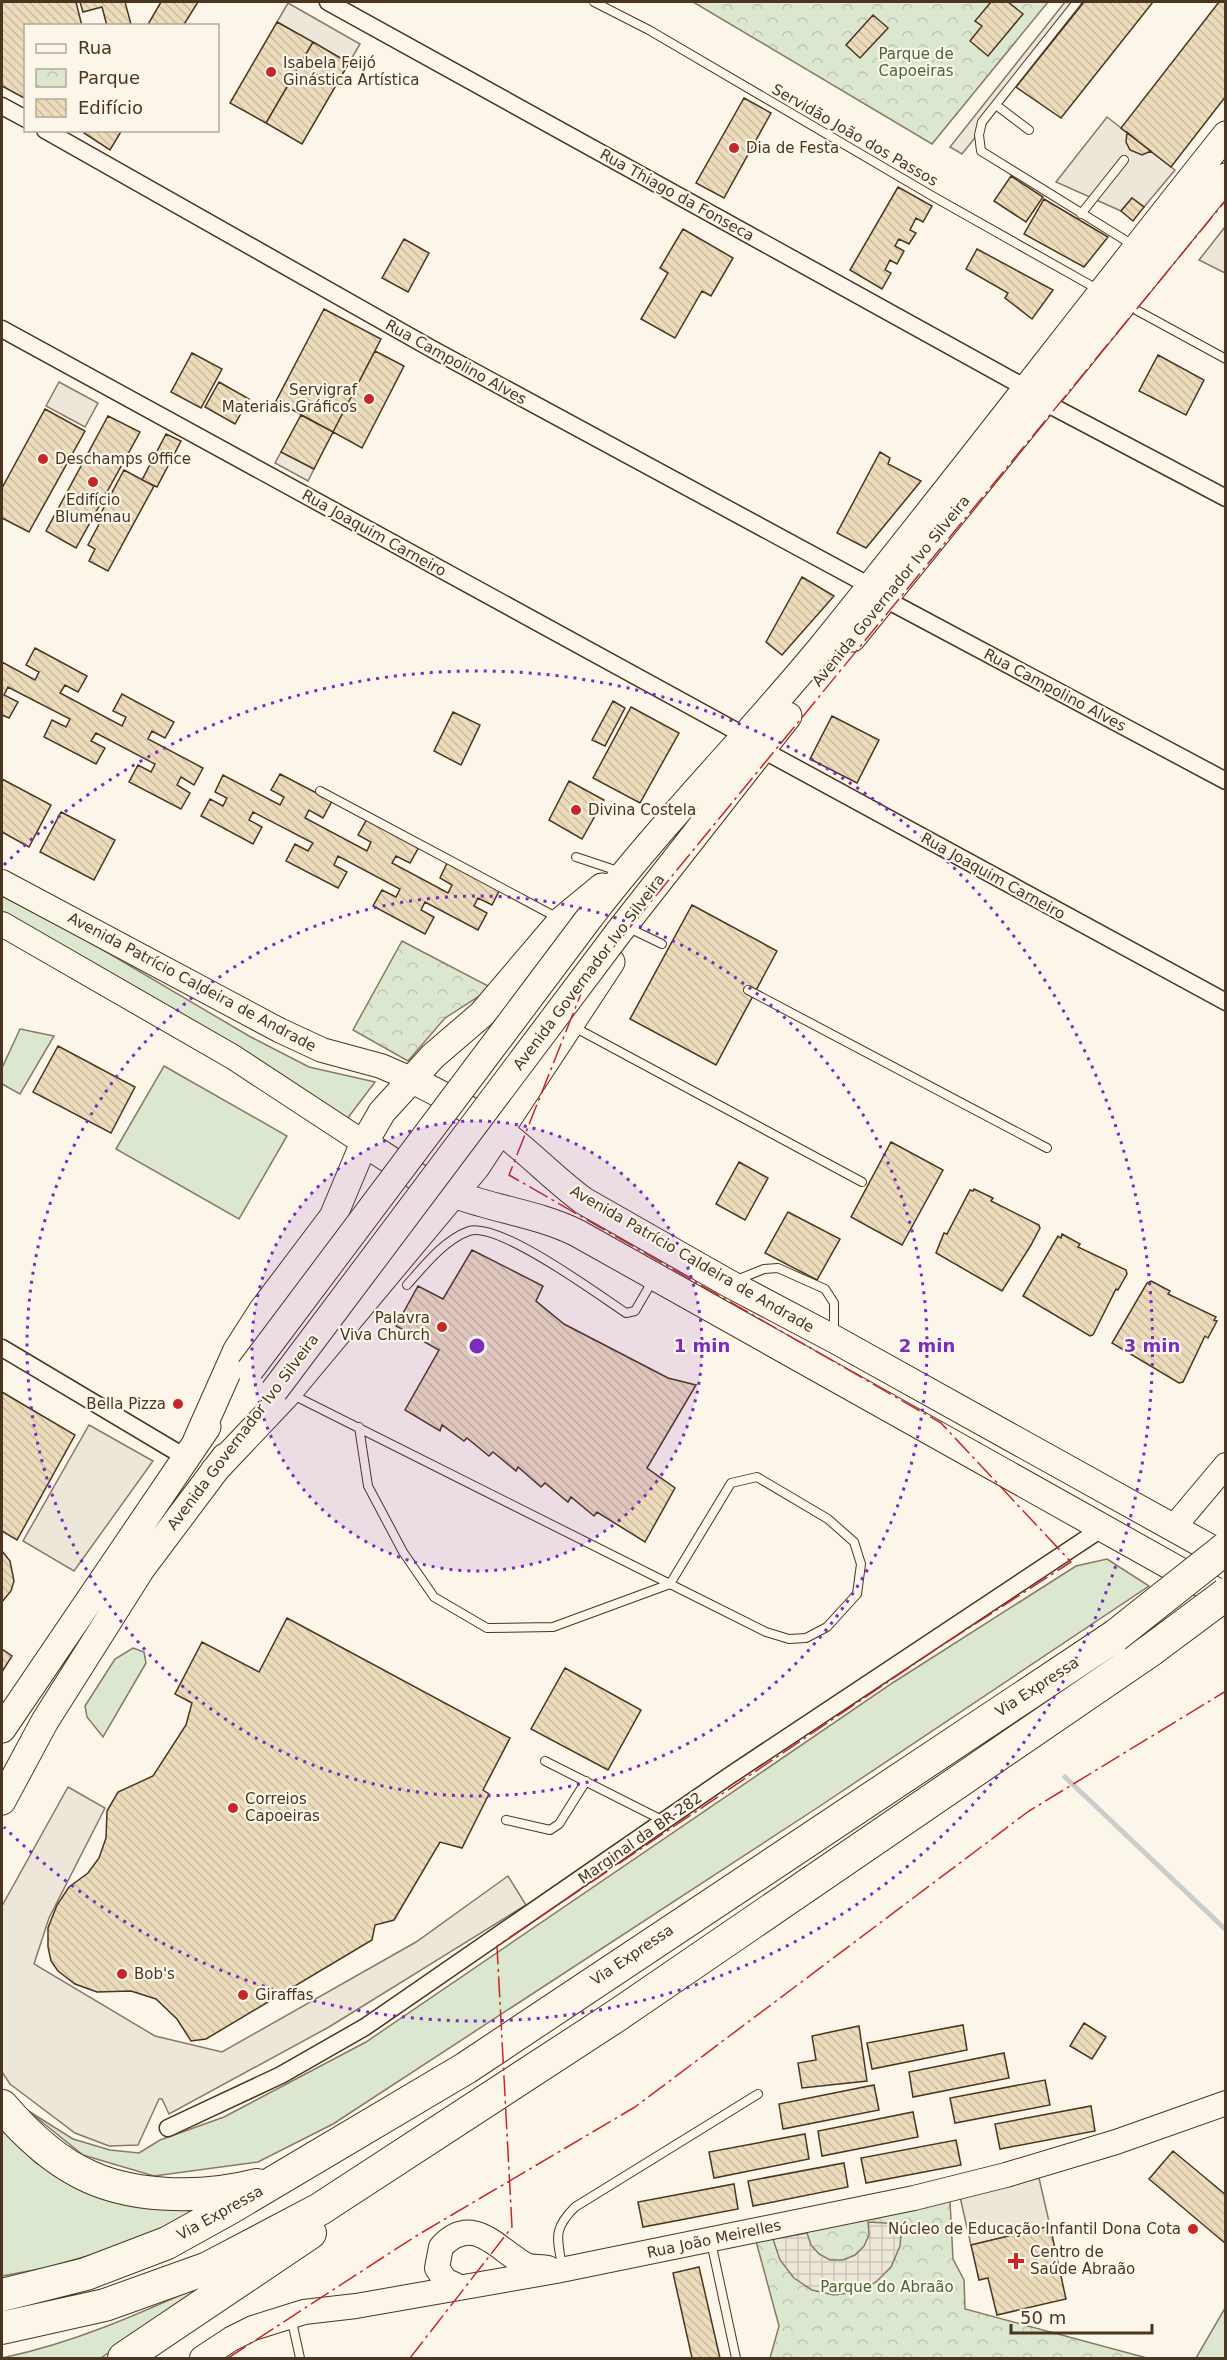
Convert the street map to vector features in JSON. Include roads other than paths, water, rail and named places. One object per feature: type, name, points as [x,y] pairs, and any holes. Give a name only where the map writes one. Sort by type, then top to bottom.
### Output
[{"type":"highway","name":"Via Expressa","points":[[2,2295],[86,2274],[167,2243],[466,2068],[1115,1636],[1226,1548]]},
{"type":"highway","points":[[2,2328],[105,2305],[208,2268],[320,2209],[616,2016],[1151,1650],[1226,1595]]},
{"type":"highway","points":[[2,2106],[48,2152],[90,2178],[135,2190],[187,2194],[236,2190],[279,2179]]},
{"type":"highway","points":[[124,2358],[358,2200],[442,2128]]},
{"type":"main road","name":"Avenida Governador Ivo Silveira","points":[[1113,297],[1136,247],[1226,135]]},
{"type":"main road","name":"Avenida Governador Ivo Silveira","points":[[2,1801],[45,1721],[141,1569],[214,1471],[281,1392],[626,932],[754,743],[878,593],[1113,297],[1226,177]]},
{"type":"main road","name":"Avenida Governador Ivo Silveira","points":[[2,1729],[191,1449],[590,917],[624,873],[754,743]]},
{"type":"main road","points":[[191,1449],[237,1350],[262,1311],[333,1217],[364,1143],[382,1112],[411,1079],[482,1014],[562,920],[590,894],[624,873]]},
{"type":"main road","name":"Avenida Patrício Caldeira de Andrade","points":[[2,882],[279,1030],[321,1050],[381,1066],[466,1108],[501,1131],[584,1201],[728,1283],[834,1339],[1226,1557]]},
{"type":"main road","points":[[2,924],[233,1057],[412,1173],[454,1195],[553,1221],[1101,1528],[1226,1595]]},
{"type":"main road","points":[[281,1392],[454,1195],[501,1131],[626,932]]},
{"type":"main road","points":[[1173,1528],[1226,1465]]},
{"type":"main road","points":[[1101,1528],[1133,1506]]},
{"type":"main road","name":"Rua João Meirelles","points":[[202,2358],[246,2332],[291,2316],[559,2270],[885,2204],[1006,2175],[1116,2142],[1226,2103]]},
{"type":"main road","points":[[460,2288],[445,2280],[437,2268],[441,2247],[456,2235],[474,2234],[490,2237],[528,2266],[543,2266],[559,2270]]},
{"type":"street","name":"Rua Thiago da Fonseca","points":[[328,2],[1035,395],[1226,498]]},
{"type":"street","points":[[2,106],[24,118]]},
{"type":"street","name":"Rua Campolino Alves","points":[[49,132],[432,349],[1226,781]]},
{"type":"street","name":"Rua Joaquim Carneiro","points":[[2,329],[1226,1002]]},
{"type":"street","points":[[2,1348],[191,1449]]},
{"type":"street","name":"Marginal da BR-282","points":[[168,2128],[281,2076],[365,2027],[665,1821],[1101,1528]]},
{"type":"lane","name":"Servidão João dos Passos","points":[[594,2],[649,30],[977,222],[1226,359]]},
{"type":"lane","points":[[1077,2],[982,122],[979,135],[981,151],[1136,247]]},
{"type":"lane","points":[[996,105],[1029,130]]},
{"type":"lane","points":[[1081,214],[1124,160]]},
{"type":"lane","points":[[320,791],[562,920]]},
{"type":"lane","points":[[576,856],[624,873]]},
{"type":"lane","points":[[626,932],[662,944]]},
{"type":"lane","points":[[748,990],[1047,1148]]},
{"type":"lane","points":[[568,1024],[862,1182]]},
{"type":"lane","points":[[407,1285],[438,1251],[468,1232],[479,1230],[519,1245],[626,1313],[635,1311],[655,1277]]},
{"type":"lane","points":[[728,1283],[764,1269],[778,1268],[825,1289],[834,1303],[834,1339]]},
{"type":"lane","points":[[281,1392],[358,1427],[670,1584],[766,1632],[789,1639],[806,1638],[827,1627],[857,1594],[861,1564],[854,1542],[828,1519],[757,1477],[731,1483],[670,1584],[553,1627],[487,1628],[434,1597],[403,1552],[368,1486],[358,1427]]},
{"type":"lane","points":[[545,1761],[665,1821]]},
{"type":"lane","points":[[506,1820],[550,1830],[560,1824],[586,1781]]},
{"type":"lane","points":[[559,2270],[556,2234],[563,2219],[575,2207],[758,2094]]},
{"type":"lane","points":[[711,2240],[736,2358]]},
{"type":"lane","points":[[291,2316],[300,2358]]},
{"type":"waterway","points":[[1065,1777],[1226,1930]]},
{"type":"place","name":"Isabela Feijó Ginástica Artística","points":[[271,72]]},
{"type":"place","name":"Dia de Festa","points":[[734,148]]},
{"type":"place","name":"Servigraf Materiais Gráficos","points":[[369,399]]},
{"type":"place","name":"Deschamps Office","points":[[43,459]]},
{"type":"place","name":"Edifício Blumenau","points":[[93,482]]},
{"type":"place","name":"Divina Costela","points":[[576,810]]},
{"type":"place","name":"Palavra Viva Church","points":[[442,1327]]},
{"type":"place","name":"Bella Pizza","points":[[178,1404]]},
{"type":"place","name":"Correios Capoeiras","points":[[233,1808]]},
{"type":"place","name":"Bob's","points":[[122,1974]]},
{"type":"place","name":"Giraffas","points":[[243,1995]]},
{"type":"place","name":"Núcleo de Educação Infantil Dona Cota","points":[[1193,2229]]},
{"type":"place","name":"Centro de Saúde Abraão","points":[[1016,2261]]},
{"type":"park label","name":"Parque de Capoeiras","points":[[916,62]]},
{"type":"park label","name":"Parque do Abraão","points":[[887,2287]]}]
